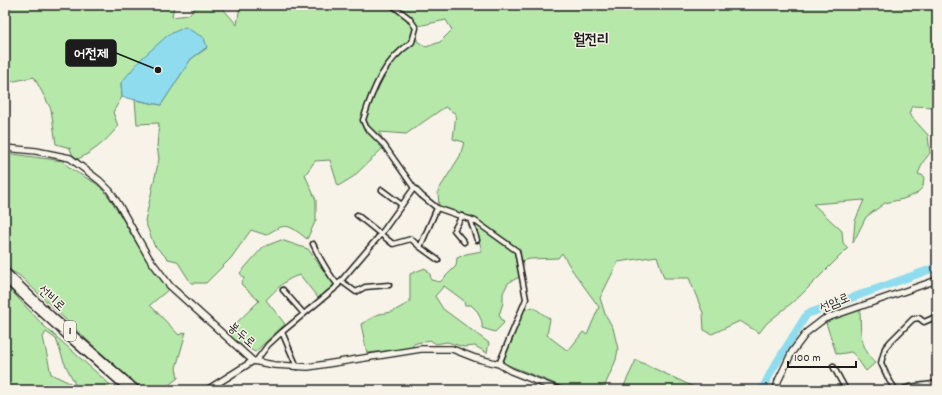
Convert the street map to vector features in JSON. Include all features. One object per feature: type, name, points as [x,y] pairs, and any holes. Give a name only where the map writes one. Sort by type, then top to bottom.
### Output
[{"type":"main road","name":"봉두로","points":[[5,148],[36,151],[70,158],[100,181],[110,191],[149,258],[170,286],[254,361],[274,365],[308,367],[382,354],[432,349],[452,349],[475,358],[499,364],[559,390]]},
{"type":"main road","name":"선비로","points":[[5,271],[52,316],[137,390]]},
{"type":"main road","name":"선비로","points":[[5,279],[129,390]]},
{"type":"main road","name":"선암로","points":[[776,390],[778,381],[792,352],[807,332],[824,319],[937,280]]},
{"type":"main road","points":[[207,390],[254,361]]},
{"type":"street","points":[[392,5],[409,18],[416,28],[412,42],[394,57],[379,77],[363,120],[366,127],[384,145],[414,188],[437,208],[475,221],[517,251],[526,299],[499,364]]},
{"type":"street","points":[[254,361],[282,332],[339,283],[381,234],[414,188]]},
{"type":"street","points":[[382,190],[402,205]]},
{"type":"street","points":[[420,247],[437,208]]},
{"type":"street","points":[[357,215],[393,244],[411,239],[438,260]]},
{"type":"street","points":[[462,216],[454,230],[464,242]]},
{"type":"street","points":[[470,219],[477,240]]},
{"type":"street","points":[[313,244],[327,272],[339,283],[356,292],[365,287],[389,285]]},
{"type":"street","points":[[283,290],[304,314]]},
{"type":"street","points":[[896,390],[889,380],[881,363],[885,348],[913,319],[919,318],[924,322],[933,318],[937,313]]},
{"type":"street","points":[[933,318],[937,322]]},
{"type":"street","points":[[282,332],[297,367]]},
{"type":"street","points":[[834,366],[846,390]]},
{"type":"street","points":[[901,390],[907,387],[937,384]]},
{"type":"green space","points":[[5,5],[174,5],[172,17],[188,15],[199,5],[220,5],[237,25],[240,5],[937,5],[937,102],[935,107],[912,106],[909,114],[928,135],[930,153],[923,162],[918,174],[924,176],[923,187],[916,194],[885,203],[866,217],[853,243],[855,221],[864,200],[813,204],[842,231],[843,243],[848,248],[799,297],[767,323],[759,333],[740,321],[712,334],[704,330],[703,313],[689,278],[664,278],[657,256],[618,262],[600,298],[605,314],[613,328],[618,349],[616,360],[603,390],[571,390],[503,363],[524,310],[533,307],[550,319],[547,335],[568,351],[583,332],[587,335],[599,307],[572,270],[562,253],[558,258],[530,259],[522,261],[523,275],[508,283],[503,293],[503,303],[499,315],[504,323],[495,332],[482,328],[482,323],[478,312],[471,305],[465,305],[463,300],[444,286],[435,296],[443,309],[489,343],[487,353],[475,346],[464,347],[447,342],[436,344],[430,340],[413,344],[413,348],[367,353],[361,324],[379,314],[392,312],[410,302],[410,274],[425,268],[430,274],[431,280],[440,282],[456,266],[457,258],[466,254],[482,251],[474,223],[466,215],[439,207],[438,191],[460,156],[464,142],[453,139],[456,114],[445,107],[406,134],[379,132],[386,145],[353,177],[338,186],[330,160],[315,161],[305,175],[316,200],[316,220],[307,239],[287,226],[278,228],[266,235],[251,230],[231,258],[206,283],[191,283],[177,261],[168,259],[154,245],[145,221],[159,159],[157,146],[159,123],[137,124],[135,100],[161,105],[191,59],[207,48],[121,83],[122,97],[113,112],[118,126],[100,145],[78,159],[72,154],[70,148],[56,144],[51,109],[34,77],[5,83]],"holes":[[[446,20],[452,30],[440,42],[426,47],[417,41],[418,26]]]},
{"type":"green space","points":[[5,153],[63,161],[73,170],[100,187],[114,204],[133,238],[169,289],[150,305],[179,335],[186,332],[176,368],[178,378],[162,390],[142,390],[20,276],[5,267]]},
{"type":"green space","points":[[281,240],[308,249],[334,285],[318,298],[300,275],[290,279],[282,285],[266,300],[285,324],[255,352],[225,334],[259,301],[241,284],[244,278],[240,273],[263,247]]},
{"type":"green space","points":[[5,284],[43,325],[115,389],[48,390],[44,385],[19,389],[5,386]],"holes":[[[46,332],[56,339],[64,362],[76,386],[51,374],[43,337]]]},
{"type":"green space","points":[[860,310],[863,344],[875,363],[866,371],[851,352],[836,353],[826,323],[835,317]]},
{"type":"green space","points":[[636,360],[696,388],[695,390],[622,390]]},
{"type":"water","points":[[185,27],[204,38],[207,47],[191,59],[161,105],[122,97],[121,83],[141,59],[168,35]]},
{"type":"waterway","points":[[762,390],[772,370],[807,314],[937,267]]},
{"type":"place","name":"어전제","points":[[158,70]]},
{"type":"district","name":"월전리","points":[[591,41]]}]
